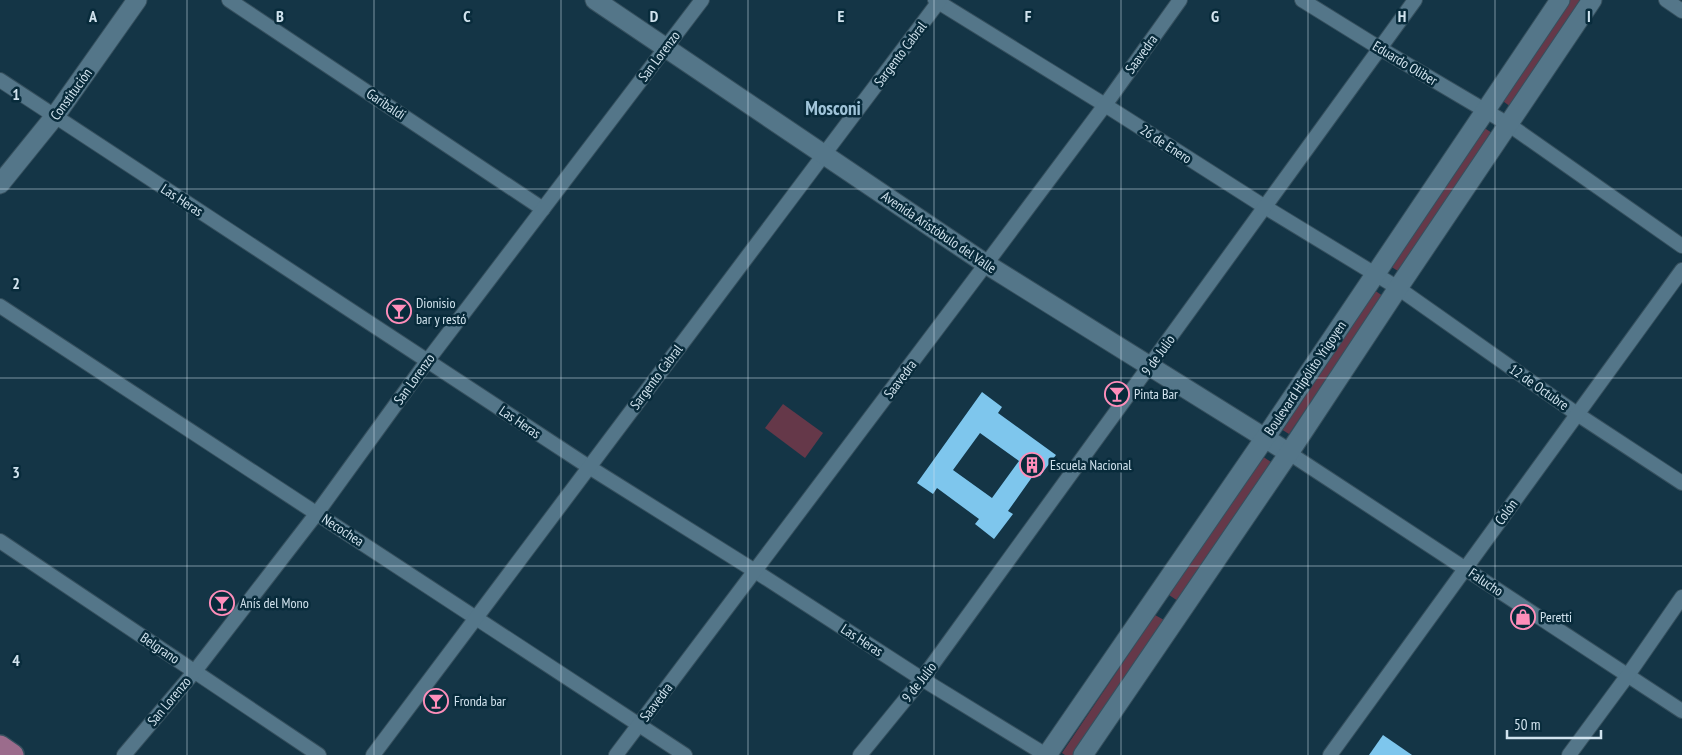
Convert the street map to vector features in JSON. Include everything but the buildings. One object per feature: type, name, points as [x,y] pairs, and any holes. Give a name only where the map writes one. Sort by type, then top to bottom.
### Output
[{"type":"main road","name":"Constitución","points":[[0,184],[55,116],[137,0]]},
{"type":"main road","name":"Avenida Aristóbulo del Valle","points":[[595,0],[986,264],[1289,454]]},
{"type":"main road","name":"Boulevard Hipólito Yrigoyen","points":[[1047,755],[1265,438],[1560,0]]},
{"type":"main road","name":"Boulevard Hipólito Yrigoyen","points":[[1083,755],[1289,454],[1592,0]]},
{"type":"main road","points":[[1154,599],[1179,615]]},
{"type":"main road","points":[[0,746],[13,755]]},
{"type":"street","name":"Garibaldi","points":[[229,0],[543,209]]},
{"type":"street","name":"San Lorenzo","points":[[124,755],[194,671],[316,512],[428,360],[702,0]]},
{"type":"street","name":"Saavedra","points":[[616,755],[986,264],[1180,0]]},
{"type":"street","name":"Eduardo Oliber","points":[[1302,0],[1508,124],[1682,246]]},
{"type":"street","name":"9 de Julio","points":[[860,755],[922,679],[1415,0]]},
{"type":"street","points":[[1666,0],[1682,11]]},
{"type":"street","name":"26 de Enero","points":[[938,1],[1265,207],[1398,288]]},
{"type":"street","name":"Sargento Cabral","points":[[373,755],[938,1]]},
{"type":"street","name":"Las Heras","points":[[0,80],[589,467],[922,679],[1047,755]]},
{"type":"street","name":"Colón","points":[[1330,755],[1682,270]]},
{"type":"street","name":"12 de Octubre","points":[[1398,288],[1577,414],[1682,483]]},
{"type":"street","name":"Necochea","points":[[0,306],[685,755]]},
{"type":"street","name":"Falucho","points":[[1289,454],[1682,711]]},
{"type":"street","name":"Belgrano","points":[[0,541],[319,755]]},
{"type":"street","points":[[1569,755],[1628,676],[1682,597]]},
{"type":"shaded area","points":[[1566,0],[1582,0],[1511,107],[1500,99]]},
{"type":"shaded area","points":[[1483,127],[1492,133],[1398,271],[1390,266]]},
{"type":"shaded area","points":[[1374,290],[1383,296],[1289,434],[1281,429]]},
{"type":"shaded area","points":[[783,404],[823,433],[805,458],[765,428]]},
{"type":"shaded area","points":[[1262,456],[1271,462],[1178,601],[1169,595]]},
{"type":"shaded area","points":[[1155,615],[1164,620],[1073,755],[1065,755],[1062,753]]},
{"type":"place","name":"Dionisio bar y restó","points":[[399,311]]},
{"type":"place","name":"Pinta Bar","points":[[1117,394]]},
{"type":"place","name":"Escuela Nacional","points":[[1032,465]]},
{"type":"place","name":"Anís del Mono","points":[[222,603]]},
{"type":"place","name":"Peretti","points":[[1523,617]]},
{"type":"place","name":"Fronda bar","points":[[436,701]]},
{"type":"district","name":"Mosconi","points":[[833,108]]}]
